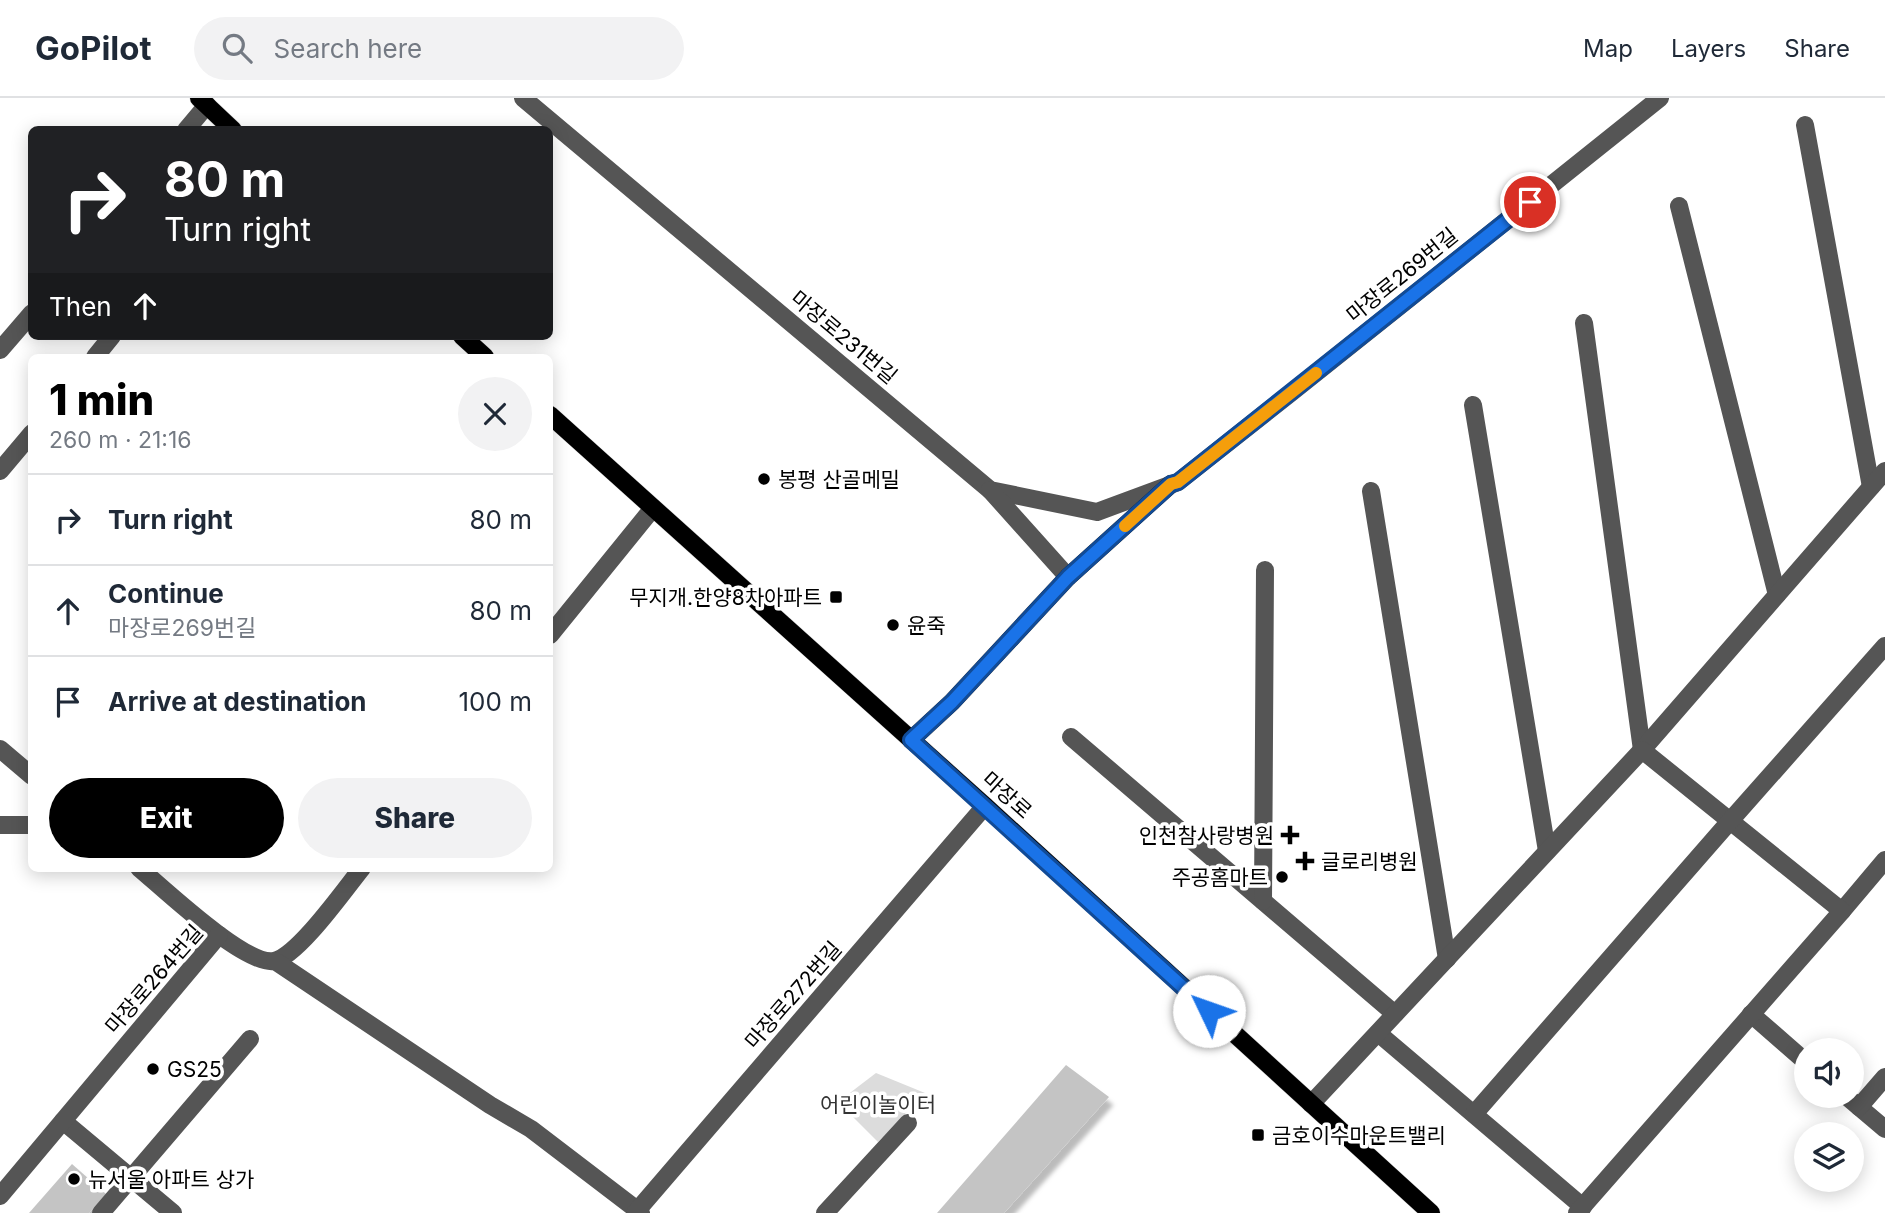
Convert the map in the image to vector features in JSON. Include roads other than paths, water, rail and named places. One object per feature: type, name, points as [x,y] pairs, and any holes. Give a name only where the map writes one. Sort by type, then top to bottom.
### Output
[{"type":"main road","points":[[203,102],[229,126]]},
{"type":"main road","points":[[466,340],[482,354]]},
{"type":"main road","name":"마장로","points":[[553,418],[985,806],[1431,1213]]},
{"type":"main road","points":[[911,740],[952,702],[1068,577],[1171,484]]},
{"type":"street","name":"마장로231번길","points":[[523,98],[990,490],[1097,512],[1171,484]]},
{"type":"street","name":"마장로269번길","points":[[1171,484],[1178,482],[1660,98]]},
{"type":"street","points":[[188,126],[203,102]]},
{"type":"street","points":[[1805,125],[1871,487]]},
{"type":"street","points":[[1679,206],[1777,595]]},
{"type":"street","points":[[0,350],[28,318]]},
{"type":"street","points":[[1584,323],[1642,750],[1842,911]]},
{"type":"street","points":[[97,354],[109,340]]},
{"type":"street","points":[[1473,405],[1547,851]]},
{"type":"street","points":[[0,471],[28,438]]},
{"type":"street","points":[[1311,1104],[1642,750],[1885,471]]},
{"type":"street","points":[[990,490],[1068,577]]},
{"type":"street","points":[[1370,491],[1447,959]]},
{"type":"street","points":[[553,631],[653,508]]},
{"type":"street","points":[[1262,901],[1265,570]]},
{"type":"street","points":[[1474,1114],[1885,646]]},
{"type":"street","points":[[1071,737],[1395,1014]]},
{"type":"street","points":[[0,748],[28,772]]},
{"type":"street","name":"마장로272번길","points":[[638,1212],[985,806]]},
{"type":"street","points":[[0,825],[28,825]]},
{"type":"street","points":[[1378,1033],[1474,1114],[1580,1210],[1885,860]]},
{"type":"street","points":[[144,872],[219,935]]},
{"type":"street","points":[[275,961],[293,950],[359,872]]},
{"type":"street","name":"마장로264번길","points":[[0,1196],[219,935],[241,951],[263,960],[275,961],[531,1129],[638,1212]]},
{"type":"street","points":[[1751,1014],[1794,1052]]},
{"type":"street","points":[[101,1213],[250,1039]]},
{"type":"street","points":[[1864,1092],[1885,1077]]},
{"type":"street","points":[[1860,1108],[1885,1129]]},
{"type":"street","points":[[62,1121],[173,1213]]},
{"type":"street","points":[[825,1213],[908,1123]]},
{"type":"place","name":"봉평 산골메밀","points":[[764,479]]},
{"type":"place","name":"무지개.한양8차아파트","points":[[836,597]]},
{"type":"place","name":"윤죽","points":[[893,625]]},
{"type":"place","name":"인천참사랑병원","points":[[1290,835]]},
{"type":"place","name":"글로리병원","points":[[1305,861]]},
{"type":"place","name":"주공홈마트","points":[[1282,877]]},
{"type":"place","name":"GS25","points":[[153,1069]]},
{"type":"place","name":"금호이수마운트밸리","points":[[1258,1135]]},
{"type":"place","name":"뉴서울 아파트 상가","points":[[74,1179]]},
{"type":"park label","name":"어린이놀이터","points":[[878,1104]]}]
